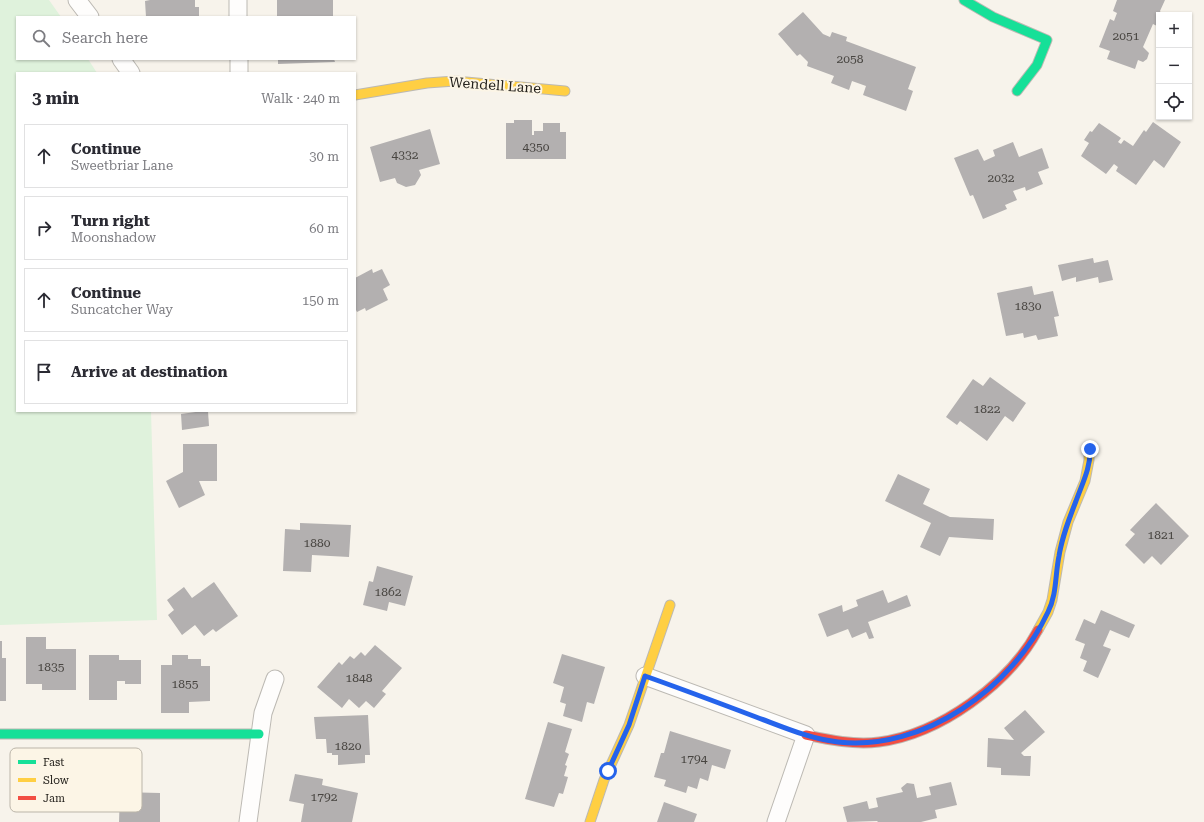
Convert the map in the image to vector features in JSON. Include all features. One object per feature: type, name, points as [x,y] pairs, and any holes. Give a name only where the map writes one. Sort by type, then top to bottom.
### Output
[{"type":"street","points":[[77,0],[89,16]]},
{"type":"street","points":[[238,0],[238,16]]},
{"type":"street","points":[[964,0],[993,17],[1047,40],[1036,65],[1017,91]]},
{"type":"street","points":[[121,60],[130,72]]},
{"type":"street","points":[[239,60],[239,72]]},
{"type":"street","name":"Wendell Lane","points":[[356,95],[427,83],[455,81],[470,81],[565,91]]},
{"type":"street","points":[[645,676],[806,735],[837,742],[880,742],[896,739],[922,730],[953,716],[995,683],[1022,656],[1040,626],[1053,600],[1059,554],[1066,528],[1088,470],[1090,449]]},
{"type":"street","points":[[590,822],[604,780],[629,725],[670,605]]},
{"type":"street","points":[[248,822],[259,734],[265,706],[275,679]]},
{"type":"street","points":[[0,734],[259,734]]},
{"type":"street","points":[[776,822],[806,735]]},
{"type":"green space","points":[[0,0],[49,0],[60,16],[16,16],[16,60],[89,60],[96,72],[16,72],[16,412],[151,412],[157,620],[0,625]]},
{"type":"building","points":[[195,0],[195,7],[199,7],[199,16],[146,16],[145,1]]},
{"type":"building","points":[[277,0],[333,0],[333,16],[277,16]]},
{"type":"building","points":[[1117,0],[1165,0],[1160,12],[1156,12],[1156,26],[1153,24],[1143,47],[1149,53],[1147,59],[1143,62],[1138,60],[1135,69],[1107,59],[1110,51],[1099,47],[1110,19],[1114,21],[1117,13],[1113,11]]},
{"type":"building","points":[[803,12],[823,34],[830,37],[832,32],[847,37],[846,41],[916,67],[908,89],[913,91],[906,111],[863,95],[866,86],[852,81],[849,90],[831,83],[834,76],[807,66],[808,62],[800,54],[797,56],[778,34]]},
{"type":"building","points":[[278,60],[334,60],[335,62],[278,64]]},
{"type":"building","points":[[514,120],[532,120],[532,135],[534,135],[534,131],[543,131],[543,123],[560,123],[560,132],[566,132],[566,159],[506,159],[506,123],[514,123]]},
{"type":"building","points":[[1153,122],[1181,142],[1164,168],[1154,160],[1136,185],[1116,171],[1118,167],[1114,164],[1106,174],[1081,156],[1089,143],[1084,140],[1090,131],[1092,132],[1099,123],[1121,138],[1118,142],[1121,144],[1124,140],[1133,146],[1144,130],[1146,132]]},
{"type":"building","points":[[430,129],[440,164],[419,170],[421,175],[415,185],[406,187],[397,183],[395,178],[380,182],[370,147]]},
{"type":"building","points":[[1013,142],[1019,157],[1042,148],[1049,168],[1038,172],[1043,184],[1026,191],[1025,187],[1013,191],[1017,200],[1005,205],[1007,209],[983,219],[973,195],[970,196],[954,158],[978,149],[984,161],[995,156],[993,150]]},
{"type":"building","points":[[1093,258],[1094,263],[1108,260],[1113,280],[1099,283],[1098,277],[1076,282],[1076,277],[1062,281],[1058,265]]},
{"type":"building","points":[[372,269],[373,273],[382,269],[390,285],[383,289],[388,300],[366,311],[365,308],[357,312],[356,277]]},
{"type":"building","points":[[1032,286],[1034,295],[1053,291],[1059,316],[1054,317],[1058,336],[1038,340],[1036,335],[1024,338],[1023,333],[1006,336],[997,293]]},
{"type":"building","points":[[990,377],[1026,403],[1013,422],[1005,416],[987,441],[960,421],[957,425],[946,417],[973,379],[983,386]]},
{"type":"building","points":[[208,412],[209,426],[182,430],[181,414]]},
{"type":"building","points":[[183,444],[217,444],[217,481],[199,481],[205,495],[179,508],[166,481],[183,472]]},
{"type":"building","points":[[898,474],[930,489],[923,504],[950,517],[994,519],[993,540],[949,537],[940,556],[920,547],[931,523],[885,501]]},
{"type":"building","points":[[1156,503],[1189,536],[1161,565],[1152,556],[1144,564],[1125,545],[1135,534],[1130,530]]},
{"type":"building","points":[[300,523],[351,525],[349,557],[312,555],[311,572],[283,571],[285,529],[300,530]]},
{"type":"building","points":[[377,566],[413,576],[405,606],[389,602],[387,611],[363,605],[369,581],[373,582]]},
{"type":"building","points":[[214,582],[238,616],[216,632],[213,629],[204,636],[195,625],[182,635],[168,615],[174,610],[167,600],[184,587],[192,598]]},
{"type":"building","points":[[883,590],[888,603],[907,595],[911,606],[868,622],[874,638],[869,639],[866,632],[852,638],[848,629],[827,637],[818,614],[842,605],[843,612],[858,606],[856,600]]},
{"type":"building","points":[[1101,610],[1135,625],[1129,638],[1110,630],[1103,646],[1111,649],[1098,678],[1083,671],[1087,661],[1080,658],[1085,644],[1075,640],[1084,619],[1095,624]]},
{"type":"building","points":[[26,637],[46,637],[46,649],[76,649],[76,690],[42,690],[42,684],[26,684]]},
{"type":"building","points":[[0,641],[2,641],[2,658],[6,658],[6,701],[0,701]]},
{"type":"building","points":[[375,645],[402,668],[382,691],[386,694],[374,708],[366,701],[359,708],[349,699],[342,708],[317,687],[339,662],[342,665],[350,656],[354,659],[361,652],[365,656]]},
{"type":"building","points":[[562,654],[605,667],[594,704],[587,702],[582,722],[563,716],[566,704],[560,702],[564,687],[553,683]]},
{"type":"building","points":[[89,655],[119,655],[119,660],[141,660],[141,684],[125,684],[125,681],[117,681],[117,700],[89,700]]},
{"type":"building","points":[[172,655],[188,655],[188,659],[201,659],[201,666],[210,666],[210,701],[189,702],[189,713],[161,713],[161,665],[172,665]]},
{"type":"building","points":[[1025,710],[1045,732],[1021,753],[1024,756],[1031,756],[1030,776],[1001,775],[1001,768],[987,767],[988,738],[1014,740],[1004,728]]},
{"type":"building","points":[[368,715],[370,755],[365,755],[365,763],[338,765],[338,755],[327,753],[326,739],[316,739],[314,717]]},
{"type":"building","points":[[548,722],[572,729],[565,752],[569,754],[565,765],[567,766],[564,776],[568,777],[563,794],[559,793],[554,807],[525,799]]},
{"type":"building","points":[[670,731],[731,750],[725,769],[712,765],[708,781],[700,778],[697,789],[688,786],[686,793],[664,786],[666,780],[654,777],[661,753],[664,753]]},
{"type":"building","points":[[295,774],[323,779],[322,785],[358,793],[352,822],[301,822],[304,804],[289,801]]},
{"type":"building","points":[[951,782],[957,805],[935,810],[937,818],[921,822],[847,822],[843,807],[867,801],[869,809],[878,807],[876,798],[903,792],[901,788],[907,783],[914,784],[917,798],[931,795],[929,787]]},
{"type":"building","points":[[142,793],[160,793],[160,822],[119,822],[119,812],[142,812]]},
{"type":"building","points":[[664,802],[697,814],[694,822],[657,822]]},
{"type":"traffic: fast","points":[[964,0],[993,17],[1047,40],[1037,65],[1017,91]]},
{"type":"traffic: fast","points":[[0,734],[259,734]]},
{"type":"traffic: slow","points":[[356,95],[427,83],[455,81],[565,91]]},
{"type":"traffic: slow","points":[[1038,630],[1048,612],[1052,600],[1060,552],[1068,522],[1085,481],[1089,460],[1089,449]]},
{"type":"traffic: slow","points":[[590,822],[604,780],[629,725],[670,605]]},
{"type":"traffic: jam","points":[[806,735],[842,742],[870,743],[902,737],[926,729],[970,703],[991,687],[1010,669],[1038,630]]},
{"type":"route","points":[[608,771],[629,725],[645,676],[806,735],[837,742],[869,743],[896,739],[922,730],[953,716],[995,683],[1022,656],[1048,612],[1053,600],[1059,554],[1066,528],[1088,470],[1090,449]]}]
